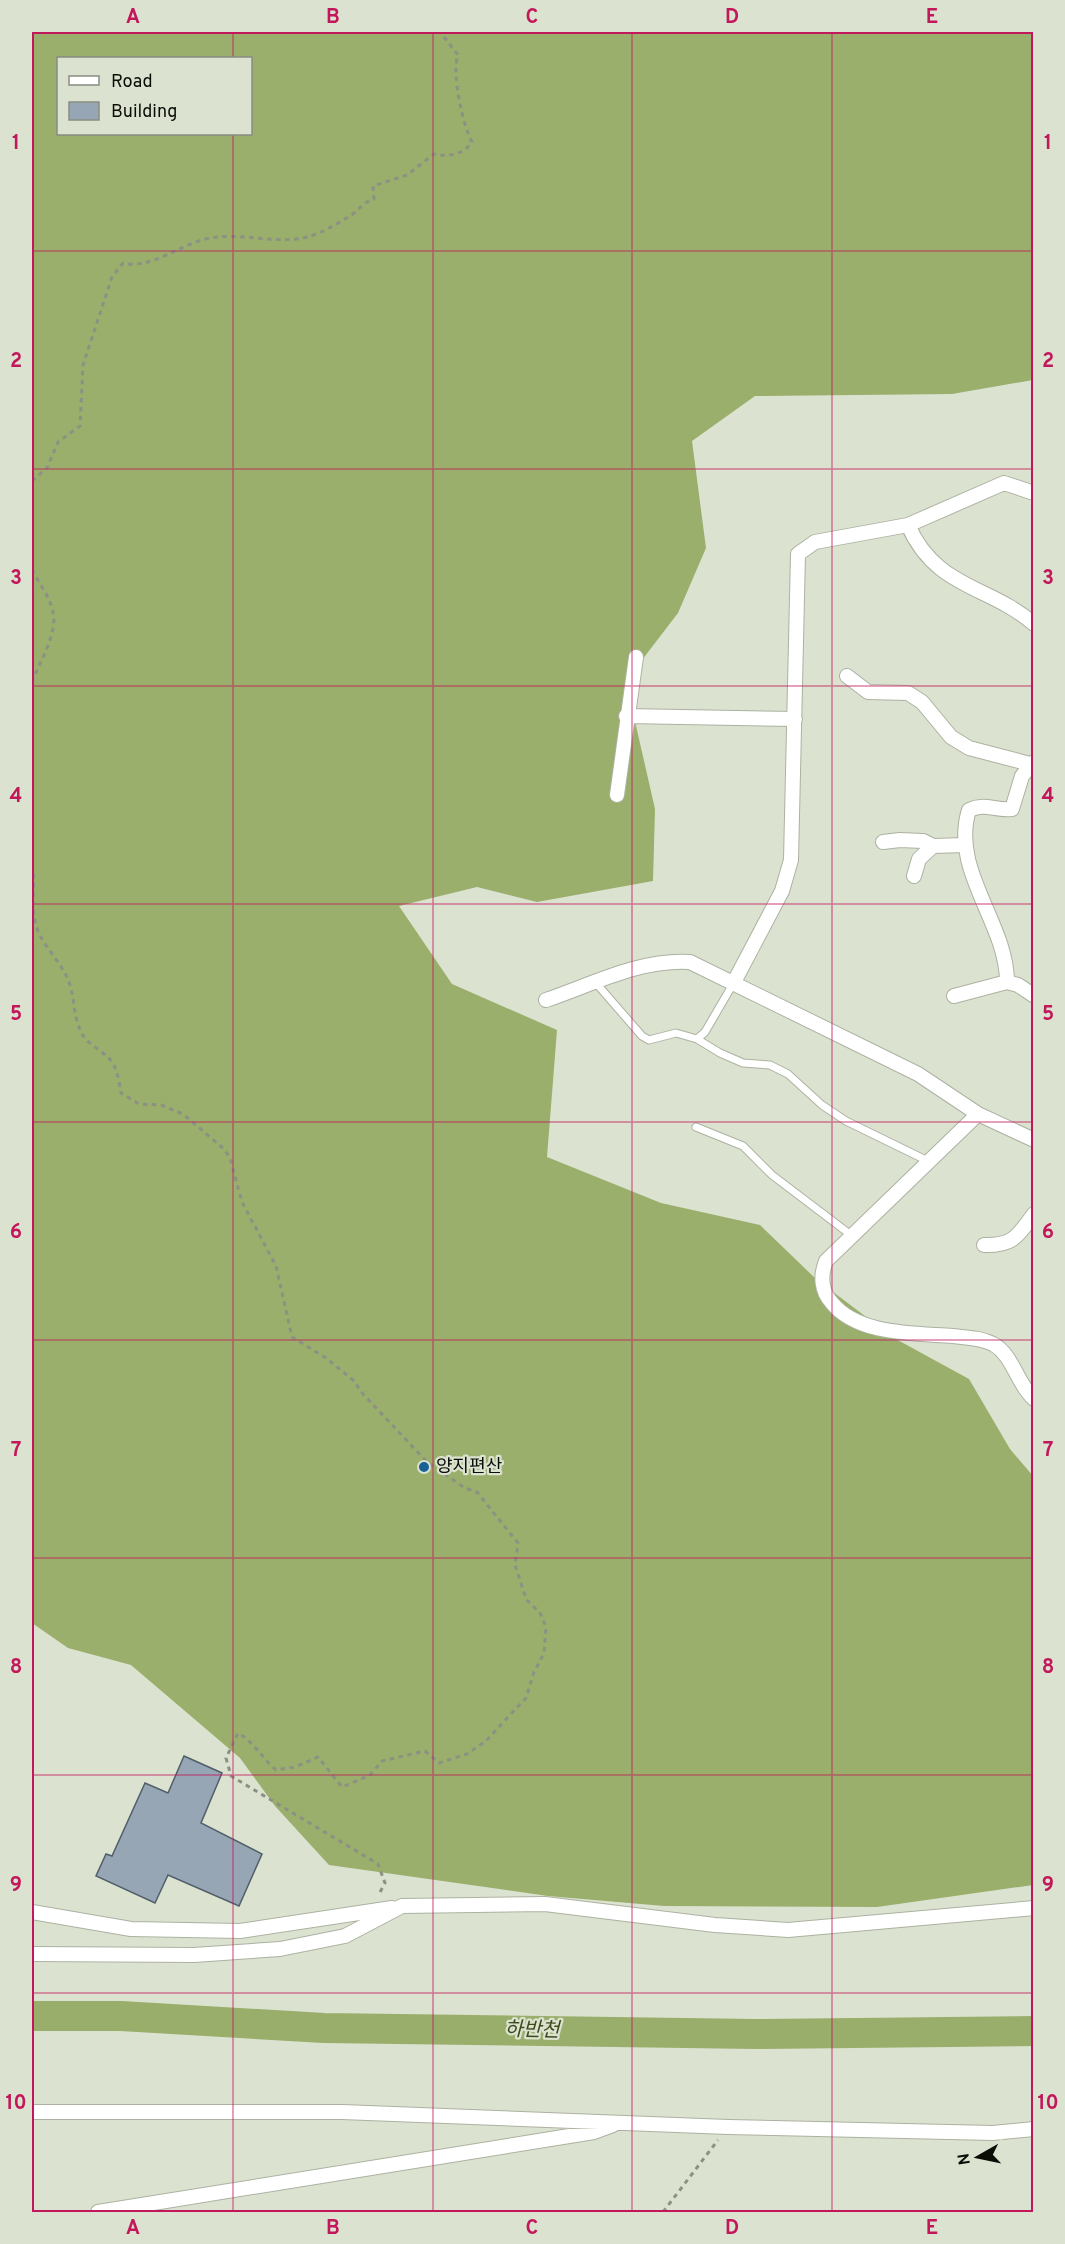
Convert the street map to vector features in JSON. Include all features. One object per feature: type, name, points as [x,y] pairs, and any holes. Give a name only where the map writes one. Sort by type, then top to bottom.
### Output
[{"type":"street","points":[[734,984],[782,891],[791,860],[795,719],[795,594],[798,554],[815,542],[908,525],[1004,483],[1034,493]]},
{"type":"street","points":[[908,525],[913,537],[941,571],[969,589],[1023,614],[1034,624]]},
{"type":"street","points":[[617,795],[626,716],[636,657]]},
{"type":"street","points":[[847,676],[868,692],[908,693],[922,702],[951,737],[969,748],[1032,763],[1022,776],[1012,808],[1002,810],[981,804],[969,810],[963,827],[965,845],[987,916],[1007,963],[1007,982]]},
{"type":"street","points":[[626,716],[795,719]]},
{"type":"street","points":[[883,842],[900,840],[923,841],[933,846],[965,845]]},
{"type":"street","points":[[914,876],[919,859],[933,846]]},
{"type":"street","points":[[546,1000],[645,965],[667,961],[690,962],[768,998],[918,1074],[978,1114],[1034,1140]]},
{"type":"street","points":[[954,996],[1007,982],[1018,985],[1033,994],[1034,1009]]},
{"type":"street","points":[[978,1114],[826,1261],[821,1273],[825,1296],[840,1313],[863,1323],[894,1330],[975,1338],[995,1345],[1034,1399]]},
{"type":"street","points":[[984,1245],[1008,1242],[1022,1233],[1034,1214]]},
{"type":"street","points":[[32,1912],[131,1929],[240,1931],[402,1906],[546,1904],[715,1925],[788,1930],[1034,1908]]},
{"type":"street","points":[[32,1954],[194,1954],[280,1949],[345,1936],[402,1906]]},
{"type":"street","points":[[32,2112],[342,2112],[728,2127],[993,2133],[1034,2129]]},
{"type":"street","points":[[98,2212],[594,2132],[620,2122]]},
{"type":"lane","points":[[596,983],[642,1036],[649,1040],[676,1033],[697,1039],[743,1063],[770,1065],[788,1074],[822,1105],[846,1121],[930,1162]]},
{"type":"lane","points":[[697,1039],[705,1032],[734,984]]},
{"type":"lane","points":[[696,1127],[743,1146],[772,1175],[851,1235]]},
{"type":"path","points":[[32,481],[47,468],[58,441],[80,426],[83,365],[112,277],[123,263],[144,263],[187,244],[212,238],[285,240],[308,237],[351,216],[361,204],[374,199],[373,186],[407,175],[434,154],[446,156],[466,151],[472,142],[464,121],[454,67],[458,55],[440,32]]},
{"type":"path","points":[[32,570],[53,613],[53,627],[32,682]]},
{"type":"path","points":[[32,865],[35,922],[40,937],[63,970],[70,985],[72,1008],[83,1035],[96,1050],[111,1061],[117,1072],[121,1093],[139,1104],[161,1105],[183,1114],[224,1149],[230,1158],[242,1202],[276,1266],[292,1337],[326,1358],[353,1380],[363,1394],[428,1463],[465,1488],[477,1492],[518,1544],[515,1565],[526,1599],[540,1613],[546,1627],[544,1653],[534,1672],[526,1698],[486,1741],[467,1754],[439,1763],[425,1751],[382,1761],[370,1775],[342,1787],[318,1757],[295,1767],[276,1770],[250,1741],[238,1733],[226,1758],[231,1776],[378,1864],[385,1882],[370,1911]]},
{"type":"path","points":[[663,2212],[728,2127]]},
{"type":"green space","points":[[32,32],[1033,32],[1033,380],[952,394],[755,396],[692,441],[706,548],[678,613],[642,660],[634,717],[655,809],[653,881],[537,902],[477,887],[399,906],[452,984],[557,1030],[547,1157],[661,1203],[760,1225],[816,1279],[894,1338],[969,1379],[1010,1449],[1033,1476],[1033,1885],[877,1907],[664,1906],[548,1896],[329,1865],[275,1806],[240,1758],[131,1665],[68,1648],[32,1623]]},
{"type":"building","points":[[184,1756],[222,1773],[201,1823],[262,1854],[239,1906],[168,1875],[155,1903],[96,1876],[106,1854],[112,1856],[145,1783],[168,1793]]},
{"type":"waterway","name":"하반천","points":[[32,2016],[121,2016],[324,2028],[755,2034],[1034,2031]]},
{"type":"place","name":"양지편산","points":[[424,1467]]}]
